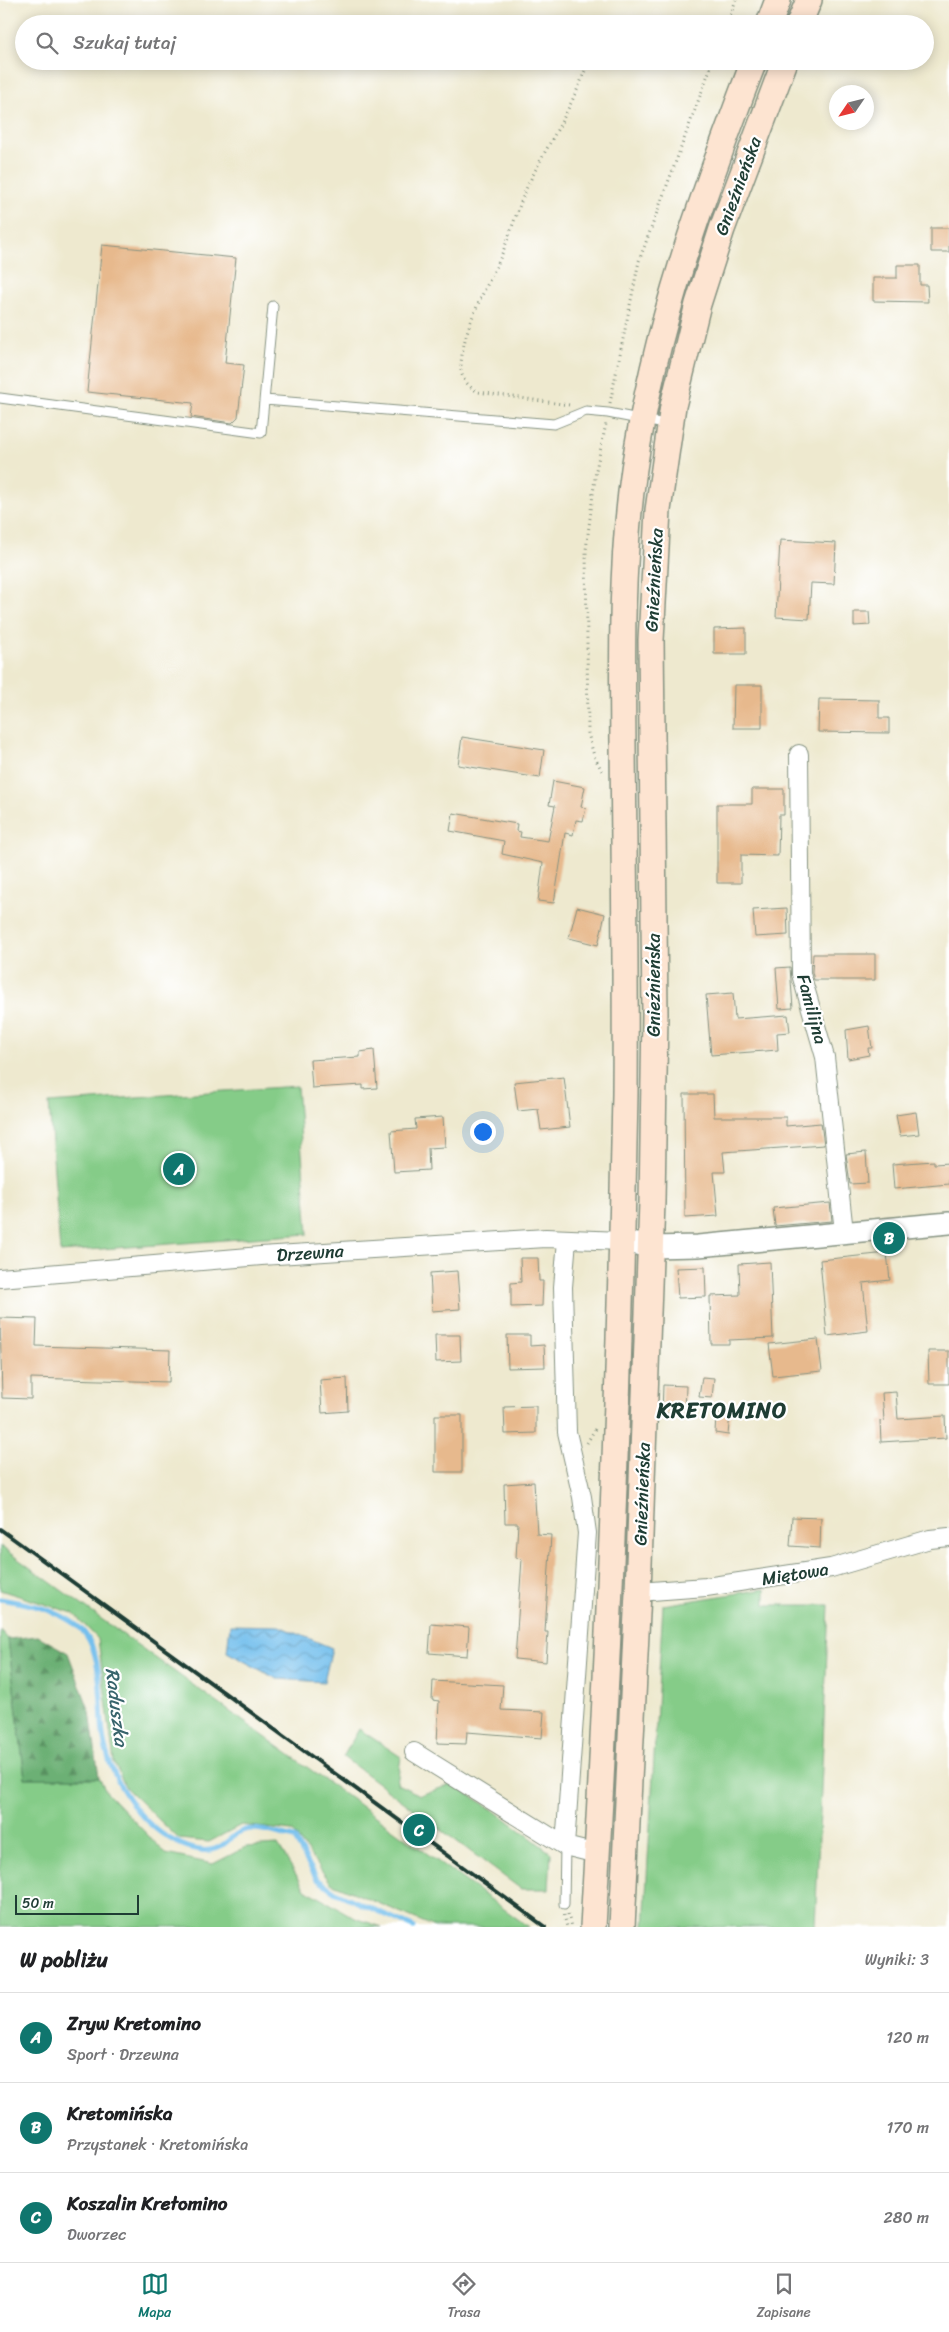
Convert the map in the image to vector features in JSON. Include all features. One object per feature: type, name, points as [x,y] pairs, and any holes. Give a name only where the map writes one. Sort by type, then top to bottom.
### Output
[{"type":"main road","points":[[772,15],[778,0]]},
{"type":"main road","points":[[803,15],[809,0]]},
{"type":"main road","name":"Gnieźnieńska","points":[[593,1927],[607,1654],[621,1241],[625,1044],[623,624],[629,510],[642,420],[662,326],[679,268],[714,166],[751,70]]},
{"type":"main road","name":"Gnieźnieńska","points":[[622,1927],[638,1592],[651,1247],[655,1023],[652,612],[658,510],[670,426],[685,352],[706,275],[782,70]]},
{"type":"street","name":"Familijna","points":[[799,754],[801,974],[825,1057],[844,1232]]},
{"type":"street","points":[[621,1241],[651,1247],[698,1246],[949,1223]]},
{"type":"street","name":"Drzewna","points":[[0,1278],[261,1256],[537,1239],[621,1241]]},
{"type":"street","points":[[565,1846],[587,1533],[582,1497],[567,1432],[563,1297],[567,1240]]},
{"type":"street","name":"Miętowa","points":[[638,1592],[706,1587],[831,1568],[930,1540],[949,1537]]},
{"type":"street","points":[[414,1752],[565,1846],[597,1854]]},
{"type":"lane","points":[[0,398],[261,433],[273,306]]},
{"type":"lane","points":[[265,400],[554,424],[586,411],[670,426]]},
{"type":"lane","points":[[564,1904],[565,1846]]},
{"type":"path","points":[[730,15],[736,0]]},
{"type":"path","points":[[585,70],[569,110],[540,160],[526,190],[498,264],[476,308],[461,364],[463,379],[478,392],[566,403],[586,411]]},
{"type":"path","points":[[595,1420],[595,1429]]},
{"type":"green space","points":[[297,1086],[308,1234],[60,1252],[49,1103]]},
{"type":"green space","points":[[0,1546],[529,1927],[435,1927],[331,1883],[292,1831],[241,1825],[209,1842],[179,1839],[126,1788],[114,1762],[98,1639],[73,1613],[0,1590]]},
{"type":"green space","points":[[765,1589],[765,1605],[829,1605],[815,1927],[644,1927],[663,1605]]},
{"type":"green space","points":[[0,1630],[8,1639],[25,1778],[99,1778],[108,1794],[166,1854],[213,1864],[246,1847],[278,1845],[305,1889],[355,1918],[382,1927],[0,1927]]},
{"type":"green space","points":[[38,1636],[68,1653],[90,1712],[99,1778],[25,1778],[8,1639]]},
{"type":"green space","points":[[359,1729],[401,1757],[397,1784],[420,1795],[453,1784],[498,1813],[551,1853],[549,1889],[521,1889],[343,1757]]},
{"type":"water","points":[[230,1625],[279,1626],[332,1648],[324,1682],[277,1679],[227,1652]]},
{"type":"building","points":[[931,228],[949,228],[949,252],[931,252]]},
{"type":"building","points":[[102,245],[236,258],[225,363],[244,365],[238,417],[232,423],[191,417],[193,403],[87,392]]},
{"type":"building","points":[[897,265],[920,265],[920,285],[927,285],[928,302],[873,301],[873,278],[897,278]]},
{"type":"building","points":[[780,540],[836,543],[834,584],[811,583],[809,619],[776,617]]},
{"type":"building","points":[[854,612],[869,612],[870,625],[854,626]]},
{"type":"building","points":[[746,628],[746,654],[714,654],[714,629]]},
{"type":"building","points":[[734,685],[762,685],[762,728],[733,728]]},
{"type":"building","points":[[819,699],[879,700],[879,718],[889,718],[889,733],[818,732]]},
{"type":"building","points":[[462,737],[544,750],[540,778],[458,765]]},
{"type":"building","points":[[553,781],[585,787],[581,807],[586,808],[583,821],[576,820],[573,835],[565,833],[554,903],[538,901],[543,863],[502,854],[504,841],[450,831],[453,813],[517,824],[516,831],[521,832],[520,837],[548,841],[555,806],[549,805]]},
{"type":"building","points":[[752,789],[784,789],[784,815],[779,815],[778,856],[741,855],[741,883],[717,883],[717,804],[752,804]]},
{"type":"building","points":[[577,907],[605,914],[598,945],[569,938]]},
{"type":"building","points":[[787,908],[788,935],[755,937],[753,910]]},
{"type":"building","points":[[813,954],[875,954],[875,980],[814,980],[812,972]]},
{"type":"building","points":[[790,967],[793,1008],[779,1009],[776,968]]},
{"type":"building","points":[[733,993],[735,1019],[788,1015],[790,1032],[777,1033],[778,1050],[711,1055],[706,995]]},
{"type":"building","points":[[869,1026],[872,1048],[868,1048],[869,1055],[848,1059],[846,1030]]},
{"type":"building","points":[[374,1050],[377,1088],[363,1089],[363,1085],[312,1088],[310,1060],[360,1057],[360,1052]]},
{"type":"building","points":[[564,1077],[570,1127],[541,1130],[538,1109],[518,1111],[514,1082]]},
{"type":"building","points":[[684,1094],[713,1094],[714,1117],[786,1117],[786,1126],[821,1123],[824,1145],[723,1152],[725,1172],[714,1172],[718,1216],[685,1218]]},
{"type":"building","points":[[916,1112],[919,1134],[900,1136],[896,1115]]},
{"type":"building","points":[[443,1117],[445,1147],[428,1148],[429,1170],[394,1172],[391,1131],[416,1129],[415,1119]]},
{"type":"building","points":[[866,1152],[868,1183],[850,1184],[846,1154]]},
{"type":"building","points":[[934,1161],[934,1164],[949,1163],[949,1184],[894,1189],[892,1164]]},
{"type":"building","points":[[830,1203],[832,1221],[775,1226],[773,1208]]},
{"type":"building","points":[[887,1253],[890,1280],[863,1283],[868,1331],[827,1336],[820,1260]]},
{"type":"building","points":[[520,1258],[538,1258],[539,1281],[543,1281],[542,1306],[511,1307],[511,1283],[521,1282]]},
{"type":"building","points":[[770,1262],[773,1338],[729,1340],[729,1344],[711,1344],[710,1296],[740,1295],[739,1264]]},
{"type":"building","points":[[705,1267],[706,1297],[678,1298],[676,1268]]},
{"type":"building","points":[[457,1271],[460,1309],[432,1311],[430,1273]]},
{"type":"building","points":[[0,1318],[37,1319],[36,1346],[170,1350],[169,1382],[31,1378],[31,1399],[2,1398]]},
{"type":"building","points":[[435,1335],[460,1335],[461,1361],[436,1362]]},
{"type":"building","points":[[507,1335],[530,1335],[530,1346],[544,1345],[545,1367],[508,1368]]},
{"type":"building","points":[[818,1339],[822,1371],[773,1376],[769,1344]]},
{"type":"building","points":[[928,1351],[949,1351],[949,1384],[929,1384]]},
{"type":"building","points":[[702,1377],[714,1378],[712,1398],[699,1397]]},
{"type":"building","points":[[347,1378],[348,1411],[322,1413],[320,1380]]},
{"type":"building","points":[[663,1385],[686,1386],[685,1414],[662,1413]]},
{"type":"building","points":[[896,1392],[898,1419],[945,1416],[946,1438],[881,1442],[880,1421],[884,1420],[882,1393]]},
{"type":"building","points":[[536,1406],[536,1433],[505,1434],[504,1407]]},
{"type":"building","points":[[716,1414],[730,1414],[728,1435],[715,1433]]},
{"type":"building","points":[[435,1415],[462,1415],[462,1472],[435,1472]]},
{"type":"building","points":[[534,1482],[537,1534],[551,1535],[545,1632],[548,1632],[546,1662],[515,1659],[522,1559],[516,1558],[518,1523],[505,1523],[504,1484]]},
{"type":"building","points":[[792,1517],[821,1518],[820,1548],[790,1546]]},
{"type":"building","points":[[431,1624],[469,1627],[467,1656],[429,1653]]},
{"type":"building","points":[[433,1681],[503,1685],[501,1710],[544,1712],[542,1738],[467,1732],[466,1744],[437,1743],[439,1701],[432,1700]]},
{"type":"waterway","name":"Raduszka","points":[[0,1599],[29,1604],[48,1610],[66,1618],[85,1633],[96,1659],[99,1675],[103,1734],[111,1765],[126,1796],[148,1822],[161,1833],[186,1847],[199,1850],[218,1848],[237,1833],[247,1829],[268,1831],[294,1838],[317,1879],[337,1893],[413,1927]]},
{"type":"railway","points":[[0,1529],[545,1927]]},
{"type":"place","name":"Zryw Kretomino","points":[[179,1169]]},
{"type":"place","name":"Kretomińska","points":[[889,1238]]},
{"type":"place","name":"Koszalin Kretomino","points":[[419,1830]]},
{"type":"district","name":"KRETOMINO","points":[[722,1410]]}]
